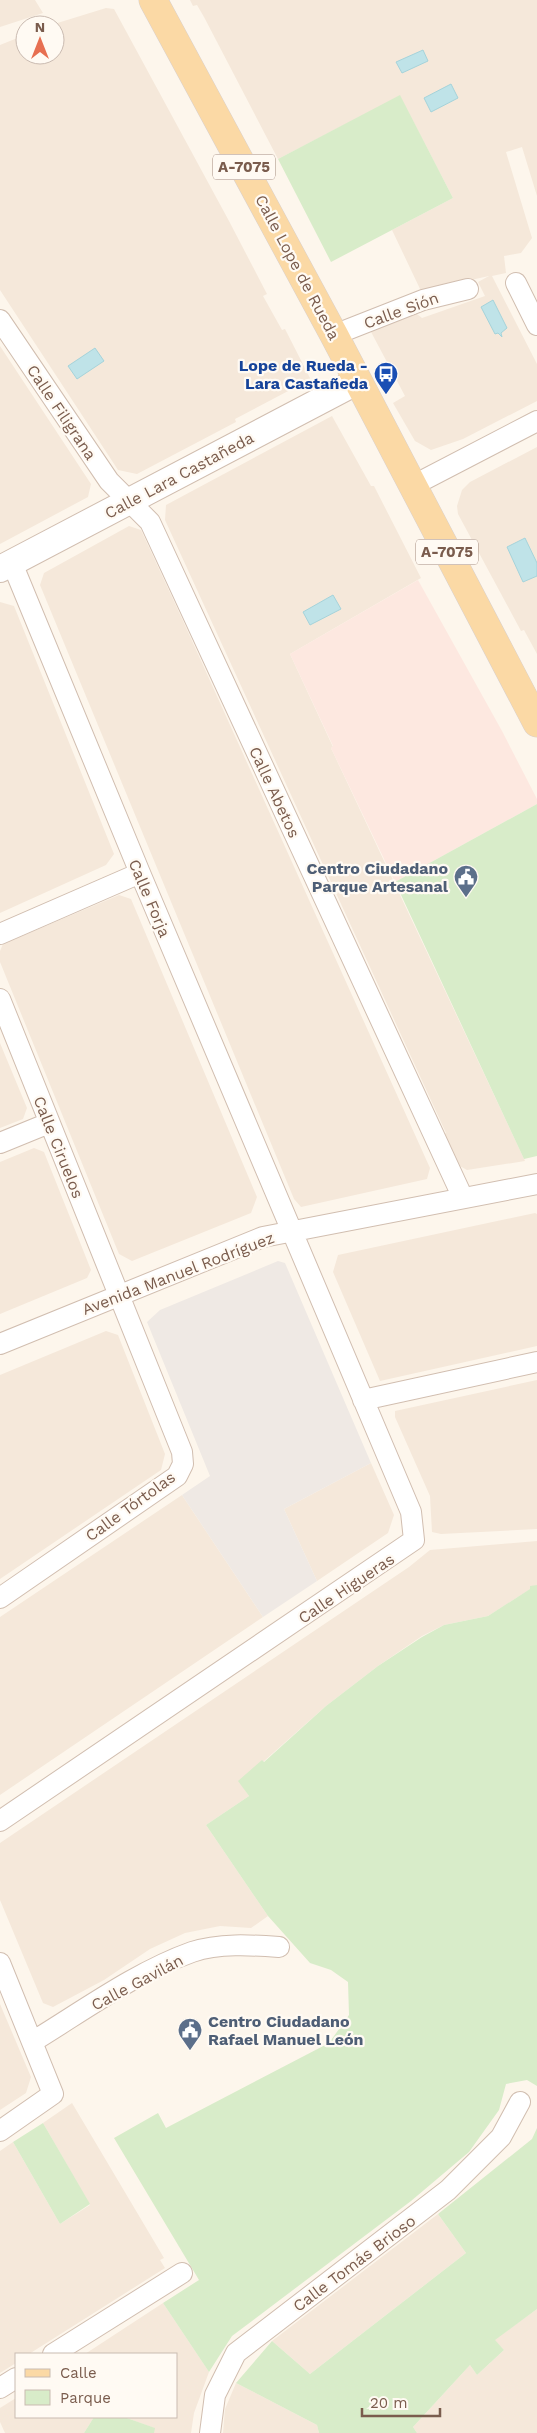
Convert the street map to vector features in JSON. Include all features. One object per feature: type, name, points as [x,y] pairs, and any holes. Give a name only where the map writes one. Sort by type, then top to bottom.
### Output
[{"type":"main road","name":"Calle Lope de Rueda","points":[[153,0],[358,380],[537,723]]},
{"type":"street","points":[[516,283],[537,325]]},
{"type":"street","name":"Calle Sión","points":[[334,335],[423,300],[468,289]]},
{"type":"street","name":"Calle Filigrana","points":[[0,320],[109,481],[129,501]]},
{"type":"street","name":"Calle Lara Castañeda","points":[[6,566],[358,380]]},
{"type":"street","points":[[412,486],[537,421]]},
{"type":"street","name":"Calle Abetos","points":[[129,501],[150,522],[463,1198]]},
{"type":"street","name":"Calle Forja","points":[[6,566],[293,1231]]},
{"type":"street","points":[[0,934],[140,873]]},
{"type":"street","name":"Calle Ciruelos","points":[[0,998],[48,1123],[120,1295]]},
{"type":"street","points":[[0,1143],[48,1123]]},
{"type":"street","name":"Avenida Manuel Rodríguez","points":[[0,1344],[263,1237],[537,1184]]},
{"type":"street","name":"Calle Higueras","points":[[0,1821],[414,1540],[411,1512],[293,1231]]},
{"type":"street","name":"Calle Tórtolas","points":[[0,1598],[177,1476],[183,1464],[182,1452],[120,1295]]},
{"type":"street","points":[[363,1400],[537,1362]]},
{"type":"street","name":"Calle Gavilán","points":[[32,2042],[152,1970],[193,1952],[237,1945],[279,1947]]},
{"type":"street","points":[[0,1962],[4,1984],[32,2042],[53,2094],[0,2131]]},
{"type":"street","name":"Calle Tomás Brioso","points":[[210,2433],[215,2395],[236,2353],[448,2190],[501,2137],[520,2102]]},
{"type":"street","points":[[55,2353],[182,2273]]},
{"type":"street","points":[[0,2388],[15,2379]]},
{"type":"shaded area","points":[[0,0],[35,0],[43,13],[37,15],[15,15],[15,22],[0,27]]},
{"type":"shaded area","points":[[190,0],[537,0],[537,196],[522,147],[506,152],[532,238],[521,253],[504,256],[506,273],[492,276],[537,364],[537,401],[463,439],[431,450],[415,441],[393,403],[405,396],[370,330],[411,314],[417,314],[422,318],[485,296],[478,282],[489,276],[421,291],[392,230],[453,198],[400,96],[278,159],[204,17],[197,5],[193,6]]},
{"type":"shaded area","points":[[106,8],[114,9],[267,294],[263,296],[282,330],[285,329],[310,378],[235,419],[236,422],[137,474],[118,470],[0,290],[0,45],[15,39],[15,65],[65,65],[65,21]]},
{"type":"shaded area","points":[[0,346],[91,484],[88,497],[0,544]]},
{"type":"shaded area","points":[[332,416],[371,486],[374,486],[421,578],[290,654],[333,747],[331,748],[525,1161],[467,1170],[458,1165],[442,1135],[446,1133],[165,520],[166,505]]},
{"type":"shaded area","points":[[537,447],[537,654],[524,630],[521,631],[458,514],[457,506],[462,490],[470,482]]},
{"type":"shaded area","points":[[129,526],[141,530],[184,623],[430,1168],[427,1179],[301,1207],[294,1199],[40,585],[44,573]]},
{"type":"shaded area","points":[[418,580],[502,731],[537,799],[537,804],[395,882],[331,748],[333,746],[290,654]]},
{"type":"shaded area","points":[[0,602],[14,606],[114,854],[106,865],[0,913]]},
{"type":"shaded area","points":[[119,895],[131,899],[257,1197],[251,1213],[132,1261],[119,1254],[0,962],[0,951],[3,944]]},
{"type":"shaded area","points":[[0,1043],[27,1108],[23,1119],[0,1128]]},
{"type":"shaded area","points":[[34,1148],[44,1152],[91,1270],[87,1278],[0,1314],[0,1162]]},
{"type":"shaded area","points":[[537,1214],[537,1346],[380,1381],[333,1272],[338,1255]]},
{"type":"shaded area","points":[[278,1261],[285,1263],[371,1463],[284,1509],[317,1581],[263,1617],[182,1495],[210,1476],[147,1322],[160,1310]]},
{"type":"shaded area","points":[[106,1331],[118,1335],[165,1454],[161,1470],[0,1579],[0,1375]]},
{"type":"shaded area","points":[[537,1380],[537,1529],[441,1534],[432,1532],[430,1496],[395,1417],[395,1411]]},
{"type":"shaded area","points":[[371,1463],[394,1515],[388,1533],[317,1581],[284,1509]]},
{"type":"shaded area","points":[[182,1495],[263,1617],[0,1795],[0,1617]]},
{"type":"shaded area","points":[[537,1541],[537,1585],[488,1616],[444,1625],[422,1636],[378,1666],[326,1706],[239,1781],[249,1796],[206,1825],[268,1916],[251,1928],[220,1926],[185,1933],[150,1949],[104,1980],[53,2007],[43,2003],[0,1900],[0,1843],[409,1567],[430,1550]]},
{"type":"shaded area","points":[[0,2004],[31,2077],[26,2093],[0,2110]]},
{"type":"shaded area","points":[[72,2103],[164,2258],[160,2260],[165,2268],[31,2353],[15,2353],[15,2364],[0,2373],[0,2151],[13,2142],[60,2224],[90,2205],[43,2123]]},
{"type":"shaded area","points":[[438,2214],[466,2253],[310,2374],[272,2341]]},
{"type":"shaded area","points":[[163,2303],[209,2372],[194,2413],[191,2433],[154,2433],[154,2428],[127,2418],[178,2418],[178,2353],[87,2353]]},
{"type":"shaded area","points":[[537,2309],[537,2433],[417,2433],[413,2427],[470,2365],[477,2375],[504,2350],[494,2340]]},
{"type":"shaded area","points":[[236,2383],[317,2425],[319,2433],[223,2433],[225,2409]]},
{"type":"shaded area","points":[[15,2399],[15,2418],[93,2418],[84,2433],[5,2433],[0,2422],[0,2408]]},
{"type":"green space","points":[[400,95],[453,198],[331,262],[278,159]]},
{"type":"green space","points":[[537,804],[537,1156],[524,1159],[395,882]]},
{"type":"green space","points":[[537,1585],[537,2086],[527,2080],[506,2084],[499,2110],[469,2152],[411,2201],[232,2336],[209,2372],[163,2303],[199,2280],[114,2138],[158,2113],[166,2128],[329,2043],[349,2015],[348,1982],[331,1970],[310,1963],[268,1916],[206,1825],[249,1796],[238,1781],[262,1760],[264,1762],[326,1706],[378,1666],[444,1625],[488,1616],[530,1589],[530,1586]]},
{"type":"green space","points":[[43,2123],[90,2204],[60,2224],[13,2142]]},
{"type":"green space","points":[[537,2128],[537,2309],[495,2340],[504,2350],[477,2375],[470,2365],[413,2427],[417,2433],[319,2433],[317,2425],[236,2383],[272,2341],[310,2374],[466,2253],[438,2214],[532,2139]]},
{"type":"green space","points":[[93,2418],[127,2418],[155,2428],[154,2433],[84,2433]]},
{"type":"water","points":[[423,50],[428,61],[402,73],[396,62]]},
{"type":"water","points":[[451,84],[458,98],[431,112],[424,98]]},
{"type":"water","points":[[493,300],[507,328],[501,333],[502,337],[498,333],[495,334],[481,307]]},
{"type":"water","points":[[95,348],[104,361],[77,379],[68,366]]},
{"type":"water","points":[[525,538],[537,563],[537,576],[523,582],[507,547]]},
{"type":"water","points":[[333,595],[341,609],[310,625],[303,612]]},
{"type":"place","name":"Lope de Rueda - Lara Castañeda","points":[[386,395]]},
{"type":"place","name":"Centro Ciudadano Parque Artesanal","points":[[466,898]]},
{"type":"place","name":"Centro Ciudadano Rafael Manuel León","points":[[190,2051]]}]
